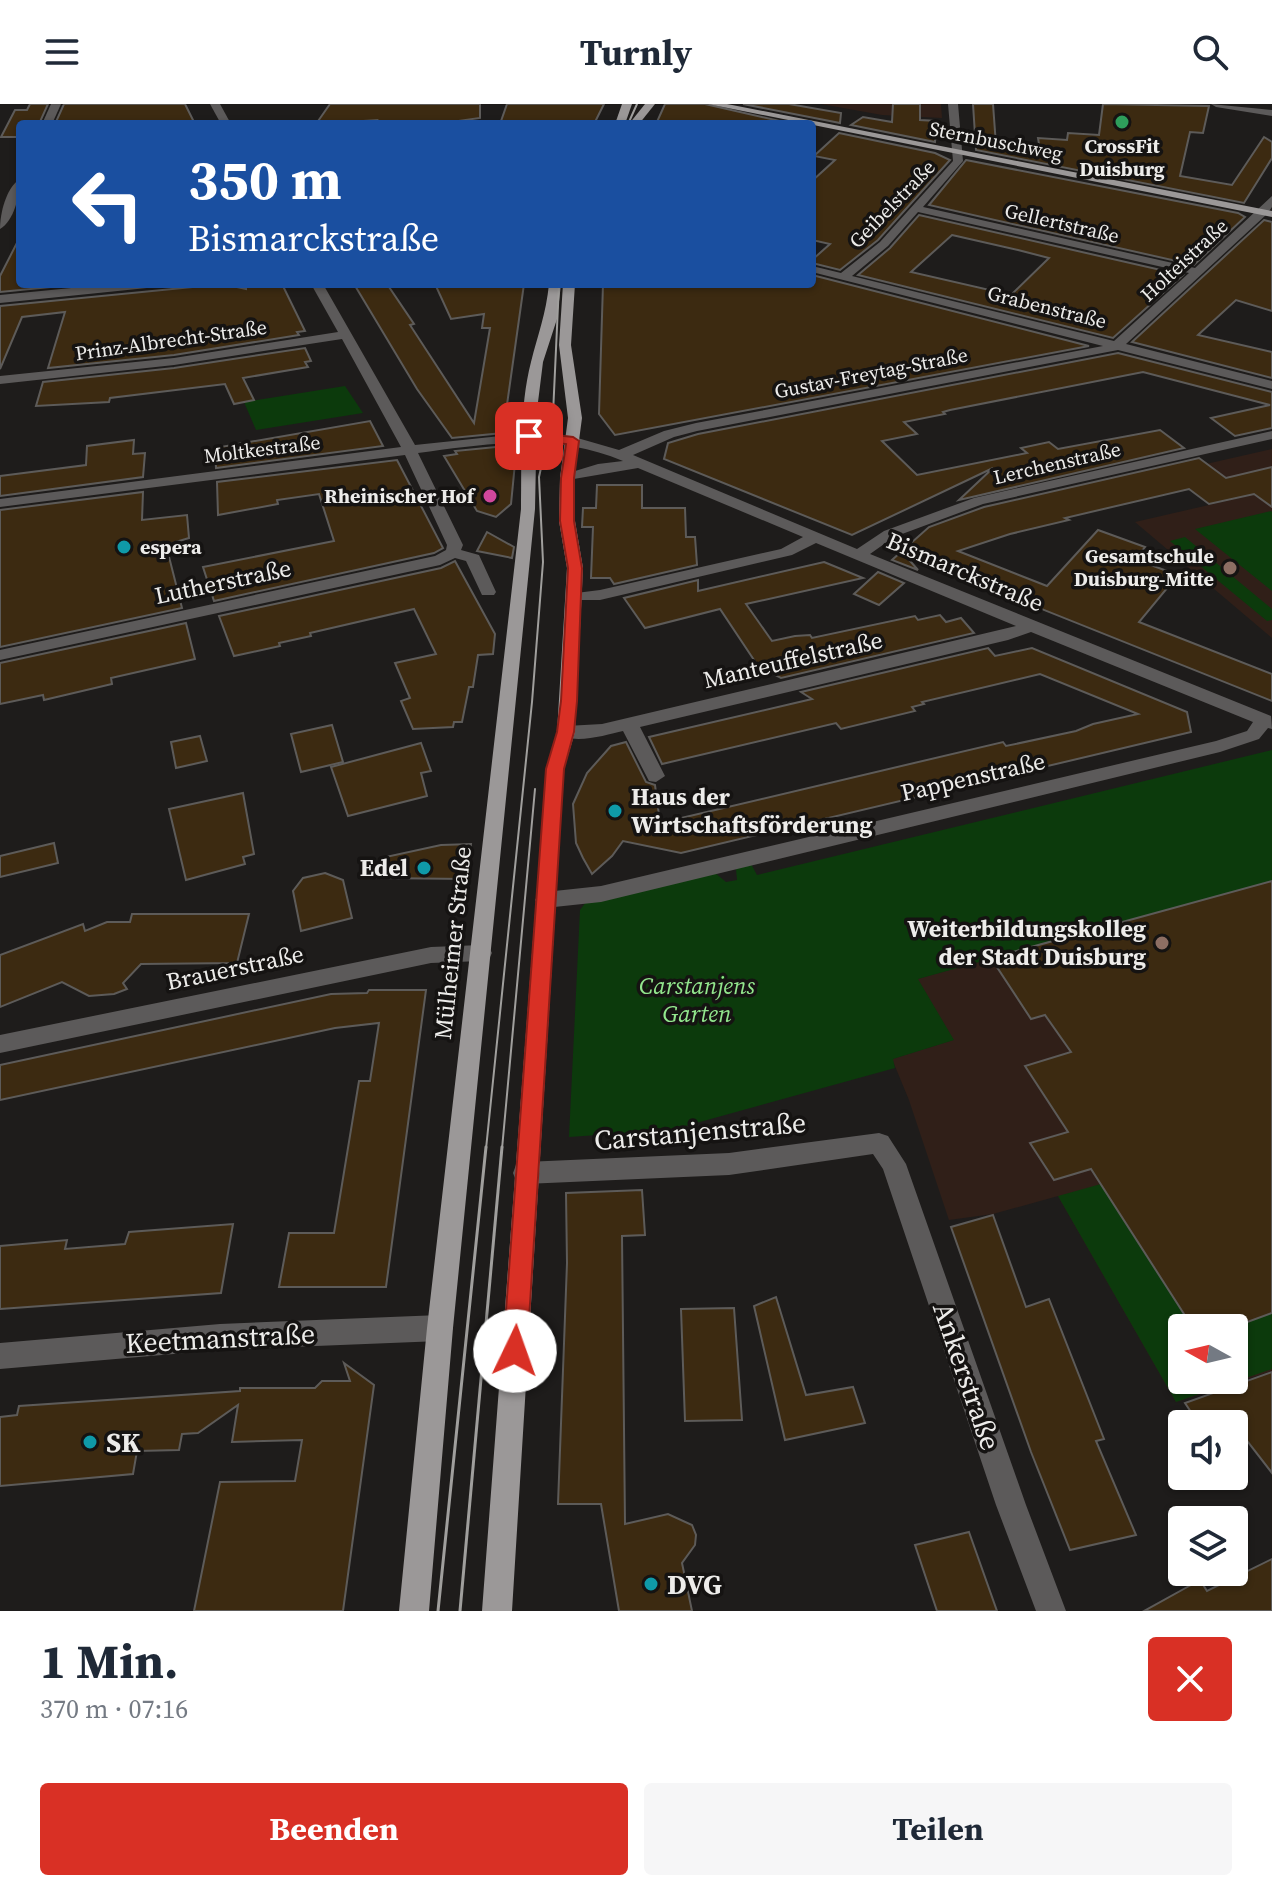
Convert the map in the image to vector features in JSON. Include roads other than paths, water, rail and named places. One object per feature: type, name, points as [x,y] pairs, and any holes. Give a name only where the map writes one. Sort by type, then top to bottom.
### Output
[{"type":"main road","points":[[637,120],[650,104]]},
{"type":"main road","name":"Sternbuschweg","points":[[713,104],[795,120]]},
{"type":"main road","name":"Sternbuschweg","points":[[816,124],[1268,213]]},
{"type":"main road","name":"Mülheimer Straße","points":[[414,1611],[440,1328],[528,509],[529,436],[537,362],[551,319],[555,288]]},
{"type":"main road","points":[[497,1611],[525,1173],[556,899],[555,769],[566,732],[574,597],[575,562],[567,521],[567,478],[575,403],[565,345],[569,288]]},
{"type":"street","name":"Geibelstraße","points":[[843,277],[884,244],[958,161],[953,104]]},
{"type":"street","points":[[1216,104],[1272,113]]},
{"type":"street","points":[[1,221],[16,190]]},
{"type":"street","name":"Holteistraße","points":[[1118,345],[1268,213],[1272,199]]},
{"type":"street","name":"Gellertstraße","points":[[917,209],[1199,272]]},
{"type":"street","name":"Grabenstraße","points":[[816,270],[1272,385]]},
{"type":"street","points":[[0,299],[108,288]]},
{"type":"street","points":[[319,288],[403,436],[455,545],[453,552],[473,558],[488,592]]},
{"type":"street","name":"Prinz-Albrecht-Straße","points":[[0,380],[184,362],[347,334]]},
{"type":"street","name":"Gustav-Freytag-Straße","points":[[631,457],[669,434],[696,427],[1065,356],[1090,354],[1118,345]]},
{"type":"street","name":"Lerchenstraße","points":[[860,554],[889,534],[979,501],[1272,435]]},
{"type":"street","name":"Bismarckstraße","points":[[529,436],[573,441],[631,457],[1030,626],[1269,722]]},
{"type":"street","name":"Moltkestraße","points":[[0,503],[529,436]]},
{"type":"street","name":"Bismarckstraße","points":[[567,478],[631,457]]},
{"type":"street","points":[[574,597],[600,595],[786,552],[816,537]]},
{"type":"street","name":"Lutherstraße","points":[[0,655],[440,560],[453,552]]},
{"type":"street","name":"Manteuffelstraße","points":[[566,732],[602,730],[629,724],[1008,635],[1030,626]]},
{"type":"street","name":"Pappenstraße","points":[[556,899],[601,894],[1220,746],[1253,735],[1269,722]]},
{"type":"street","points":[[629,724],[656,776]]},
{"type":"street","name":"Brauerstraße","points":[[0,1044],[416,958],[481,953]]},
{"type":"street","name":"Carstanjenstraße","points":[[525,1173],[729,1164],[879,1143]]},
{"type":"street","name":"Ankerstraße","points":[[879,1143],[894,1164],[1011,1505],[1051,1611]]},
{"type":"street","name":"Keetmanstraße","points":[[0,1356],[220,1337],[440,1328]]},
{"type":"tram line","points":[[630,120],[637,104]]},
{"type":"tram line","points":[[486,1149],[532,702],[543,562],[539,477],[553,414],[559,288]]},
{"type":"tram line","points":[[502,1149],[535,789]]},
{"type":"tram line","points":[[438,1611],[486,1147]]},
{"type":"tram line","points":[[460,1611],[502,1147]]},
{"type":"place","name":"CrossFit Duisburg","points":[[1122,122]]},
{"type":"place","name":"Rheinischer Hof","points":[[490,496]]},
{"type":"place","name":"espera","points":[[124,547]]},
{"type":"place","name":"Gesamtschule Duisburg-Mitte","points":[[1230,568]]},
{"type":"place","name":"Haus der Wirtschaftsförderung","points":[[615,811]]},
{"type":"place","name":"Edel","points":[[424,868]]},
{"type":"place","name":"Weiterbildungskolleg der Stadt Duisburg","points":[[1162,943]]},
{"type":"place","name":"SK","points":[[90,1442]]},
{"type":"place","name":"DVG","points":[[651,1584]]},
{"type":"park label","name":"Carstanjens Garten","points":[[697,1000]]}]
